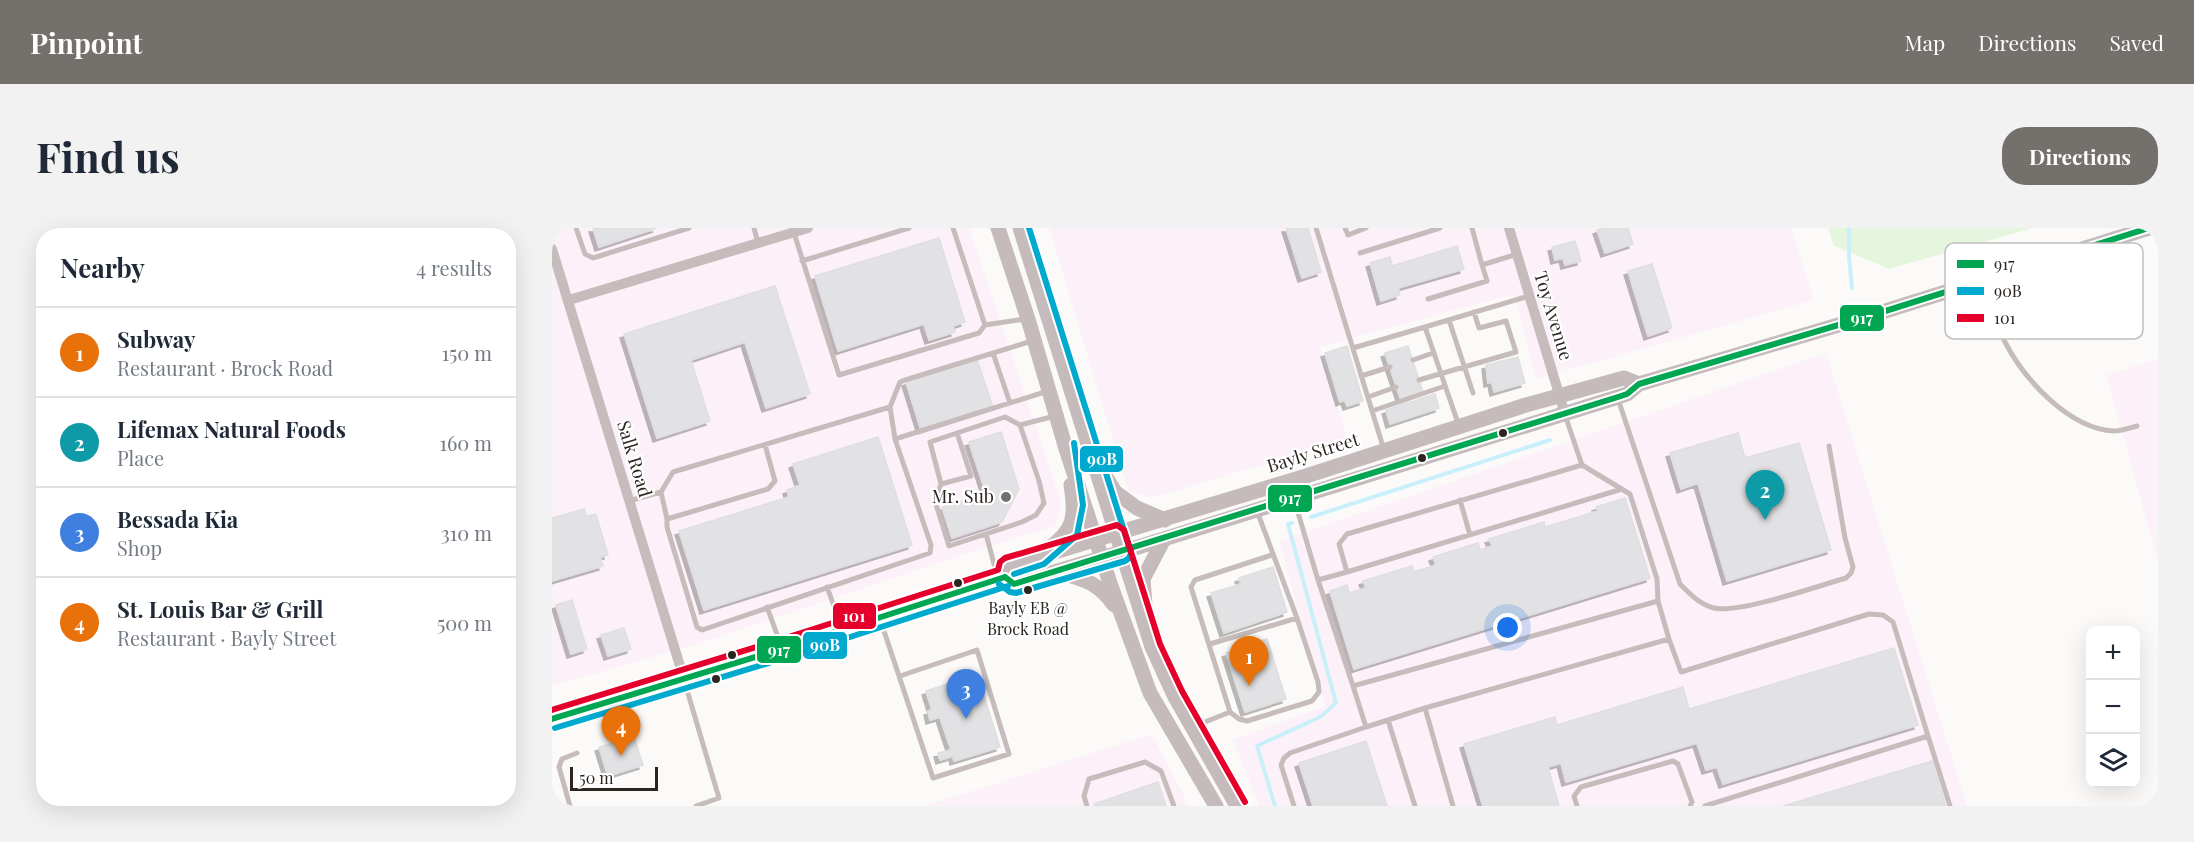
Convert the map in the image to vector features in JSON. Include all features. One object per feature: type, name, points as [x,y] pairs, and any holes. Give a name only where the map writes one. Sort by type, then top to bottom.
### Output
[{"type":"main road","points":[[998,228],[1028,319],[1066,449],[1121,615],[1150,693],[1216,806]]},
{"type":"main road","points":[[1020,228],[1152,647],[1174,695],[1237,806]]},
{"type":"main road","name":"Bayly Street","points":[[2100,243],[2149,228]]},
{"type":"main road","name":"Bayly Street","points":[[1001,578],[1014,584],[1122,552],[1618,397],[1627,394],[1639,384],[1945,291]]},
{"type":"main road","name":"Bayly Street","points":[[552,719],[782,649],[1001,578],[1008,566],[1038,556],[1165,520],[1560,395],[1624,378],[1639,384]]},
{"type":"main road","points":[[1089,447],[1115,492],[1137,508],[1165,520]]},
{"type":"main road","points":[[1038,556],[1069,532],[1074,505],[1066,449]]},
{"type":"main road","points":[[1152,647],[1143,598],[1143,579],[1164,539]]},
{"type":"main road","points":[[1054,572],[1089,580],[1107,595],[1121,615]]},
{"type":"street","points":[[568,300],[758,243],[781,232],[794,232],[808,228]]},
{"type":"street","name":"Toy Avenue","points":[[1509,228],[1565,414]]},
{"type":"street","name":"Salk Road","points":[[552,249],[684,679]]},
{"type":"lane","points":[[576,228],[585,254],[593,258],[689,228]]},
{"type":"lane","points":[[754,228],[758,243]]},
{"type":"lane","points":[[802,261],[906,228]]},
{"type":"lane","points":[[953,228],[985,326]]},
{"type":"lane","points":[[1316,228],[1384,451]]},
{"type":"lane","points":[[1345,228],[1348,235],[1366,228]]},
{"type":"lane","points":[[1360,253],[1440,228]]},
{"type":"lane","points":[[1428,299],[1487,280],[1472,228]]},
{"type":"lane","points":[[794,232],[839,375],[979,333],[985,326],[1028,319]]},
{"type":"lane","points":[[1482,265],[1517,254]]},
{"type":"lane","points":[[1353,348],[1529,296]]},
{"type":"lane","points":[[1419,380],[1516,352],[1506,321],[1479,328],[1474,312]]},
{"type":"lane","points":[[1449,320],[1473,393]]},
{"type":"lane","points":[[1425,327],[1460,426]]},
{"type":"lane","points":[[2003,339],[2014,358],[2042,393],[2063,411],[2099,429],[2116,431],[2137,426]]},
{"type":"lane","points":[[890,407],[673,472],[662,492],[667,527],[697,627],[702,630],[930,553],[931,545],[895,439],[890,407],[900,382],[1034,340]]},
{"type":"lane","points":[[993,352],[1010,403]]},
{"type":"lane","points":[[1413,360],[1433,353]]},
{"type":"lane","points":[[1361,376],[1390,367]]},
{"type":"lane","points":[[1372,411],[1446,386]]},
{"type":"lane","points":[[1368,397],[1396,387]]},
{"type":"lane","points":[[895,439],[1049,390]]},
{"type":"lane","points":[[1618,397],[1680,584],[1697,600],[1715,608],[1744,606],[1846,578],[1851,573],[1853,567],[1845,538],[1829,446]]},
{"type":"lane","points":[[1565,414],[1582,465],[1630,494],[1657,579],[1658,601],[1681,672],[1869,614],[1883,615],[1893,622],[1950,806]]},
{"type":"lane","points":[[1020,425],[1044,503],[1036,516],[949,546],[935,501],[941,484],[930,442],[1005,417],[1020,425],[1057,416]]},
{"type":"lane","points":[[941,484],[971,476],[957,433]]},
{"type":"lane","points":[[667,519],[768,489],[775,481],[765,445]]},
{"type":"lane","points":[[1347,572],[1339,544],[1347,534],[1582,465]]},
{"type":"lane","points":[[1318,580],[1622,489]]},
{"type":"lane","points":[[629,501],[662,492]]},
{"type":"lane","points":[[1294,498],[1366,727]]},
{"type":"lane","points":[[1460,500],[1470,535]]},
{"type":"lane","points":[[1257,511],[1297,618],[1318,682],[1319,692],[1312,701],[1247,721],[1239,719],[1230,712],[1191,588],[1195,580],[1272,555]]},
{"type":"lane","points":[[986,534],[1001,578]]},
{"type":"lane","points":[[827,588],[843,629]]},
{"type":"lane","points":[[1353,686],[1658,601]]},
{"type":"lane","points":[[767,608],[782,649]]},
{"type":"lane","points":[[879,618],[933,778],[1009,754],[976,650],[900,676]]},
{"type":"lane","points":[[1210,644],[1297,618]]},
{"type":"lane","points":[[1294,806],[1281,765],[1290,753],[1425,708],[1669,639]]},
{"type":"lane","points":[[684,679],[719,798],[696,806]]},
{"type":"lane","points":[[1425,708],[1453,806]]},
{"type":"lane","points":[[1194,727],[1230,712]]},
{"type":"lane","points":[[1388,720],[1415,806]]},
{"type":"lane","points":[[1706,806],[1928,736]]},
{"type":"lane","points":[[570,806],[559,767],[562,759],[577,753]]},
{"type":"lane","points":[[1577,806],[1574,796],[1581,787],[1673,761],[1678,764],[1692,802],[1690,806]]},
{"type":"lane","points":[[1087,806],[1084,796],[1089,779],[1145,762],[1161,771],[1174,806]]},
{"type":"shaded area","points":[[552,228],[969,228],[1062,504],[1055,526],[694,645],[552,686]]},
{"type":"shaded area","points":[[1049,228],[1791,228],[1814,300],[1536,379],[1514,294],[1320,347],[1348,439],[1152,498],[1128,490]]},
{"type":"shaded area","points":[[1826,353],[1967,806],[1259,806],[1233,740],[1325,706],[1279,541]]},
{"type":"shaded area","points":[[2158,359],[2158,561],[2106,375]]},
{"type":"shaded area","points":[[1152,734],[1189,806],[925,806]]},
{"type":"green space","points":[[1828,228],[2033,228],[1980,243],[1945,243],[1945,253],[1889,269],[1834,246]]},
{"type":"building","points":[[593,228],[657,228],[599,247]]},
{"type":"building","points":[[1286,228],[1308,228],[1321,272],[1302,278]]},
{"type":"building","points":[[1628,228],[1633,244],[1605,253],[1597,230]]},
{"type":"building","points":[[939,238],[965,322],[953,326],[955,332],[929,340],[924,324],[838,351],[815,276]]},
{"type":"building","points":[[1575,241],[1581,261],[1565,265],[1563,258],[1555,260],[1552,247]]},
{"type":"building","points":[[1457,246],[1464,269],[1398,288],[1400,295],[1381,301],[1370,263],[1390,257],[1392,266]]},
{"type":"building","points":[[1652,264],[1672,328],[1648,336],[1628,271]]},
{"type":"building","points":[[775,286],[810,394],[766,408],[745,342],[691,360],[710,421],[657,438],[624,334]]},
{"type":"building","points":[[1347,346],[1363,401],[1347,406],[1345,400],[1340,402],[1325,353]]},
{"type":"building","points":[[1408,346],[1423,392],[1401,400],[1385,353]]},
{"type":"building","points":[[1518,357],[1525,383],[1494,392],[1492,382],[1488,383],[1486,365]]},
{"type":"building","points":[[977,359],[993,407],[921,430],[906,382]]},
{"type":"building","points":[[1435,394],[1439,408],[1390,424],[1386,410]]},
{"type":"building","points":[[1001,432],[1019,489],[1002,522],[952,538],[942,507],[986,493],[969,442]]},
{"type":"building","points":[[1738,433],[1745,458],[1799,443],[1831,550],[1727,581],[1698,483],[1681,489],[1670,453]]},
{"type":"building","points":[[878,437],[912,545],[704,610],[679,531],[789,497],[787,490],[800,485],[793,464]]},
{"type":"building","points":[[1625,498],[1650,578],[1354,669],[1330,591],[1347,585],[1349,593],[1366,588],[1363,581],[1412,566],[1414,572],[1436,565],[1433,557],[1478,543],[1480,550],[1492,546],[1489,539],[1544,522],[1545,527],[1598,511],[1596,507]]},
{"type":"building","points":[[584,509],[586,516],[596,514],[608,555],[600,557],[603,566],[552,581],[552,518]]},
{"type":"building","points":[[1273,567],[1287,612],[1224,633],[1211,593],[1241,584],[1239,578]]},
{"type":"building","points":[[572,600],[587,649],[571,654],[556,605]]},
{"type":"building","points":[[624,628],[631,649],[608,656],[601,635]]},
{"type":"building","points":[[1267,639],[1286,699],[1245,712],[1226,653]]},
{"type":"building","points":[[1894,648],[1918,725],[1723,784],[1717,767],[1706,770],[1697,743],[1566,782],[1561,763],[1548,767],[1559,806],[1483,806],[1464,744],[1555,717],[1557,725],[1683,687],[1689,709]]},
{"type":"building","points":[[977,674],[1000,747],[954,761],[953,756],[940,760],[938,753],[951,750],[940,717],[930,720],[928,711],[932,710],[926,691]]},
{"type":"building","points":[[634,737],[643,765],[608,776],[599,747]]},
{"type":"building","points":[[1366,741],[1387,806],[1313,806],[1299,763]]},
{"type":"building","points":[[1932,761],[1946,806],[1783,806]]},
{"type":"building","points":[[1158,782],[1166,806],[1094,806],[1094,804]]},
{"type":"waterway","points":[[1849,228],[1852,288]]},
{"type":"waterway","points":[[1311,517],[1550,440]]},
{"type":"waterway","points":[[1275,806],[1257,746],[1320,717],[1336,703],[1288,524],[1292,523]]},
{"type":"transit line","name":"90B","points":[[999,584],[1010,592],[1016,593],[1125,561],[1131,553],[1029,228]]},
{"type":"transit line","name":"917","points":[[2101,243],[2149,228]]},
{"type":"transit line","name":"917","points":[[1005,577],[1014,584],[1618,397],[1627,394],[1639,384],[1945,292]]},
{"type":"transit line","name":"90B","points":[[1014,574],[1044,564],[1077,535],[1083,505],[1074,443]]},
{"type":"transit line","name":"101","points":[[552,710],[998,570],[1000,562],[1005,558],[1117,525],[1124,530],[1160,644],[1182,691],[1245,802]]},
{"type":"transit line","name":"917","points":[[552,719],[782,649],[1005,577]]},
{"type":"transit line","name":"90B","points":[[555,728],[785,658],[1008,586]]},
{"type":"place","name":"Mr. Sub","points":[[1006,497]]},
{"type":"place","name":"Lifemax Natural Foods","points":[[1765,520]]},
{"type":"place","name":"Bayly EB @ Brock Road","points":[[1028,590]]},
{"type":"place","name":"Subway","points":[[1249,686]]},
{"type":"place","name":"Bessada Kia","points":[[966,719]]},
{"type":"place","name":"St. Louis Bar & Grill","points":[[621,756]]}]
